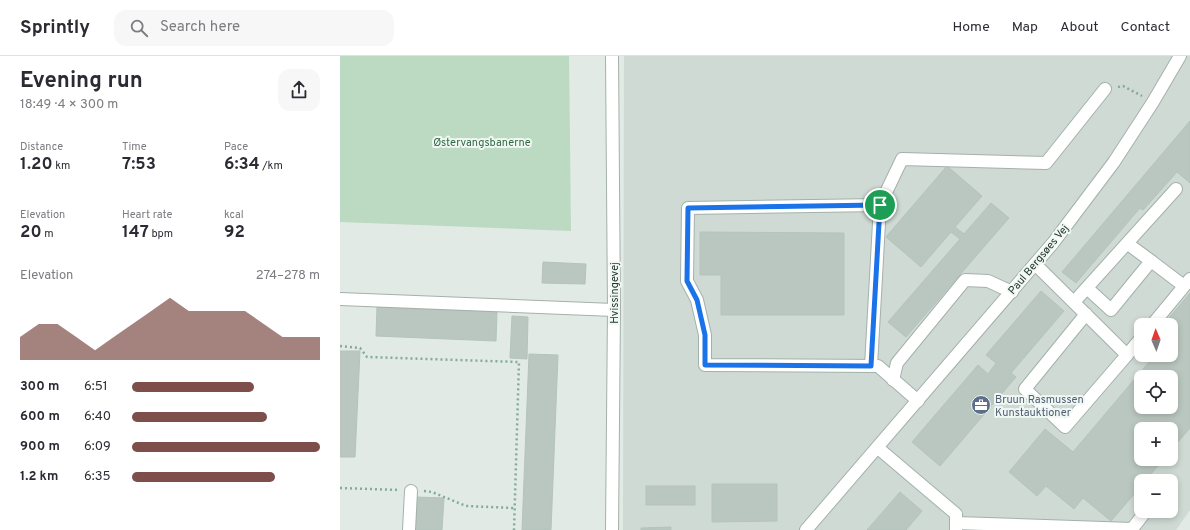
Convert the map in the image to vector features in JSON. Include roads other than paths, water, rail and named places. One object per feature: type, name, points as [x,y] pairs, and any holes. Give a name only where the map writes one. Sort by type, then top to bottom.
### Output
[{"type":"street","name":"Hvissingevej","points":[[612,56],[614,310],[612,530]]},
{"type":"street","name":"Paul Bergsøes Vej","points":[[806,530],[1053,243],[1114,162],[1153,102],[1180,56]]},
{"type":"street","points":[[871,366],[880,205],[902,159],[1046,162],[1105,89]]},
{"type":"street","points":[[1074,302],[1128,244],[1176,189]]},
{"type":"street","points":[[880,205],[688,208],[687,281],[697,300],[705,335],[705,365],[878,366],[918,401]]},
{"type":"street","points":[[1128,244],[1187,283],[1158,318]]},
{"type":"street","points":[[1087,288],[1112,310],[1152,261]]},
{"type":"street","points":[[1035,264],[1127,355]]},
{"type":"street","points":[[893,380],[897,363],[965,280],[988,281],[1012,292]]},
{"type":"street","points":[[340,299],[614,310]]},
{"type":"street","points":[[1086,314],[1025,389],[1066,427],[1134,346]]},
{"type":"street","points":[[878,448],[956,514],[956,526],[1132,529],[1141,518]]},
{"type":"street","points":[[409,530],[411,491]]},
{"type":"place","name":"Bruun Rasmussen Kunstauktioner","points":[[981,405]]},
{"type":"park label","name":"Østervangsbanerne","points":[[482,142]]}]
